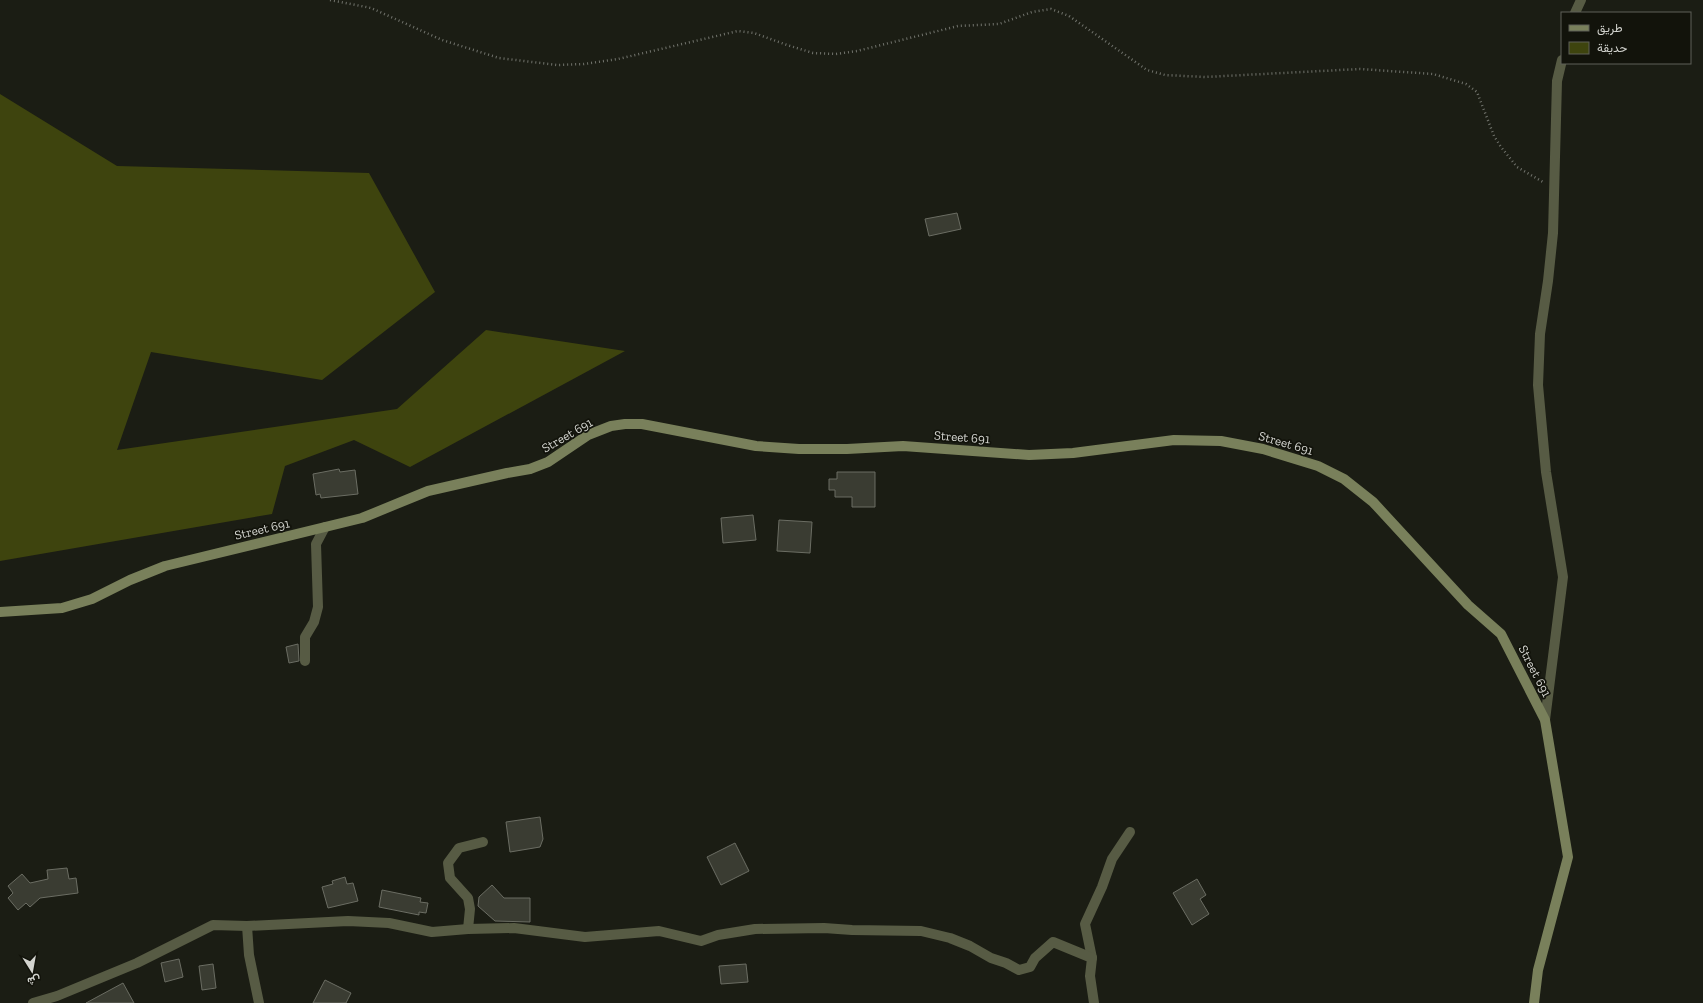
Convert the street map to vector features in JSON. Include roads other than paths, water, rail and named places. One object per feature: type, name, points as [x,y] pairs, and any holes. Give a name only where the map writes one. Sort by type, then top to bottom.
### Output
[{"type":"main road","name":"Street 691","points":[[0,612],[62,608],[92,599],[130,580],[165,566],[362,518],[428,491],[507,472],[530,469],[548,462],[588,435],[611,426],[625,424],[642,424],[756,446],[799,449],[847,449],[903,446],[1029,455],[1073,454],[1174,440],[1221,441],[1263,449],[1318,466],[1344,479],[1373,502],[1468,605],[1501,634],[1545,720],[1568,857],[1538,970],[1534,1003]]},
{"type":"street","points":[[1575,12],[1581,0]]},
{"type":"street","points":[[1545,720],[1563,577],[1546,472],[1538,385],[1540,334],[1548,281],[1555,190],[1557,81],[1561,64]]},
{"type":"street","points":[[305,662],[305,637],[314,622],[318,607],[316,544],[324,527]]},
{"type":"street","points":[[1094,1003],[1090,976],[1092,958],[1085,924],[1102,887],[1112,859],[1130,832]]},
{"type":"street","points":[[468,929],[470,909],[468,898],[450,878],[448,863],[459,848],[483,842]]},
{"type":"street","points":[[33,1003],[57,996],[137,963],[213,925],[247,926],[348,921],[389,923],[432,932],[468,929],[514,928],[584,937],[659,931],[701,941],[718,935],[755,929],[824,928],[921,931],[950,938],[1019,970],[1030,967],[1035,958],[1053,942],[1092,958]]},
{"type":"street","points":[[247,926],[249,955],[259,1003]]}]
